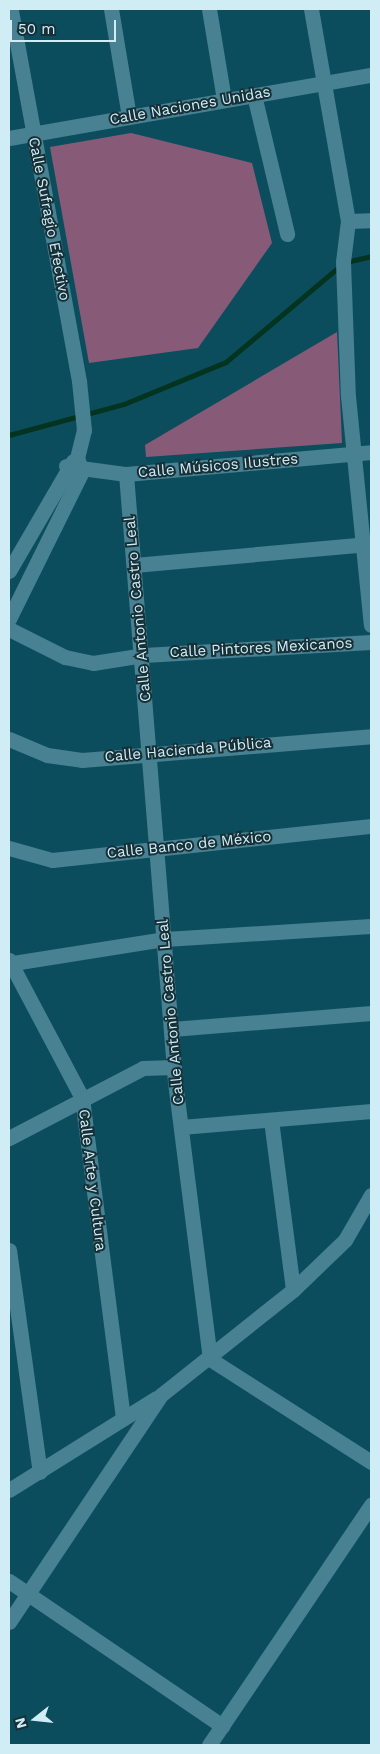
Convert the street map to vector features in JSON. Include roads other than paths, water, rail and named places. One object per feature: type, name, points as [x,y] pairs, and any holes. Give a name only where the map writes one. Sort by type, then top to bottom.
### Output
[{"type":"street","name":"Calle Sufragio Efectivo","points":[[11,9],[79,381],[84,430],[75,465]]},
{"type":"street","points":[[111,9],[128,117]]},
{"type":"street","points":[[209,9],[224,100]]},
{"type":"street","points":[[311,9],[348,221],[343,262],[348,396],[364,453],[371,624]]},
{"type":"street","name":"Calle Naciones Unidas","points":[[9,138],[371,75]]},
{"type":"street","points":[[254,95],[287,234]]},
{"type":"street","points":[[348,221],[371,220]]},
{"type":"street","name":"Calle Músicos Ilustres","points":[[75,465],[126,474],[364,453]]},
{"type":"street","points":[[9,571],[75,465]]},
{"type":"street","points":[[9,619],[75,465]]},
{"type":"street","name":"Calle Antonio Castro Leal","points":[[126,474],[144,655],[149,752],[174,1067],[210,1359]]},
{"type":"street","points":[[134,564],[368,545]]},
{"type":"street","name":"Calle Pintores Mexicanos","points":[[9,629],[79,662],[105,663],[144,655],[371,642]]},
{"type":"street","name":"Calle Hacienda Pública","points":[[9,739],[63,759],[371,736]]},
{"type":"street","name":"Calle Banco de México","points":[[9,848],[52,860],[371,826]]},
{"type":"street","points":[[11,962],[165,939],[371,926]]},
{"type":"street","name":"Calle Arte y Cultura","points":[[11,962],[82,1098],[123,1418]]},
{"type":"street","points":[[172,1029],[371,1013]]},
{"type":"street","points":[[9,1138],[82,1098],[143,1068],[174,1067]]},
{"type":"street","points":[[181,1127],[371,1111]]},
{"type":"street","points":[[271,1120],[293,1290]]},
{"type":"street","points":[[9,1490],[161,1395],[210,1359],[293,1290],[345,1240],[371,1195]]},
{"type":"street","points":[[9,1250],[40,1472]]},
{"type":"street","points":[[210,1359],[371,1462]]},
{"type":"street","points":[[9,1622],[30,1595],[161,1395]]},
{"type":"street","points":[[209,1745],[371,1505]]},
{"type":"street","points":[[9,1581],[222,1726]]},
{"type":"waterway","points":[[346,262],[371,256]]},
{"type":"waterway","points":[[9,435],[124,404],[226,362],[340,266]]}]
